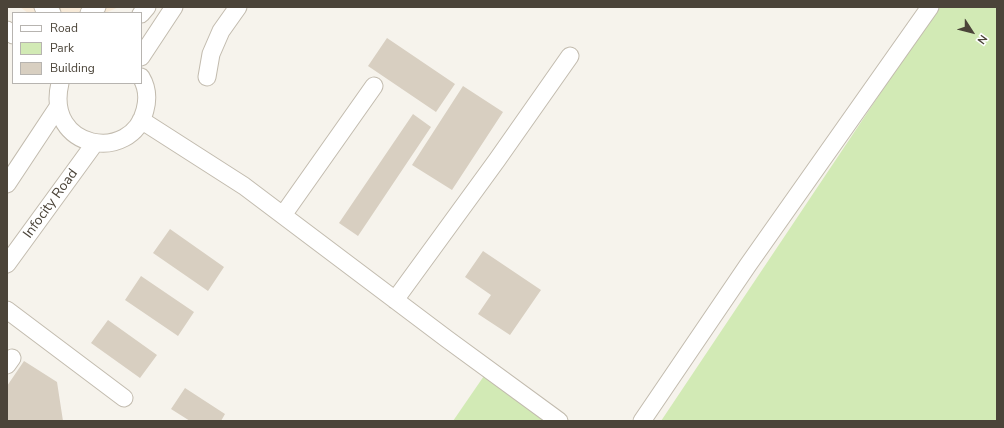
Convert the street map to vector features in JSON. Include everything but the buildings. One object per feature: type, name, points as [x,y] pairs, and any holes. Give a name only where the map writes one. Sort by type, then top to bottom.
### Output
[{"type":"street","points":[[142,55],[174,7]]},
{"type":"street","points":[[207,77],[211,54],[221,31],[238,7]]},
{"type":"street","points":[[642,421],[748,265],[930,7]]},
{"type":"street","points":[[395,300],[497,160],[570,56]]},
{"type":"street","points":[[60,84],[58,107],[63,120],[71,131],[82,139],[95,143],[107,143],[119,140],[130,133],[141,120],[144,114],[146,98],[146,92],[142,80]]},
{"type":"street","points":[[283,216],[374,86]]},
{"type":"street","points":[[7,184],[58,107]]},
{"type":"street","points":[[141,120],[244,186],[559,421]]},
{"type":"street","name":"Infocity Road","points":[[7,264],[95,143]]},
{"type":"street","points":[[7,310],[124,398]]},
{"type":"shaded area","points":[[20,7],[119,7],[107,12],[27,12]]},
{"type":"green space","points":[[938,7],[997,7],[997,421],[661,421]]},
{"type":"green space","points":[[486,373],[562,421],[453,421]]}]
